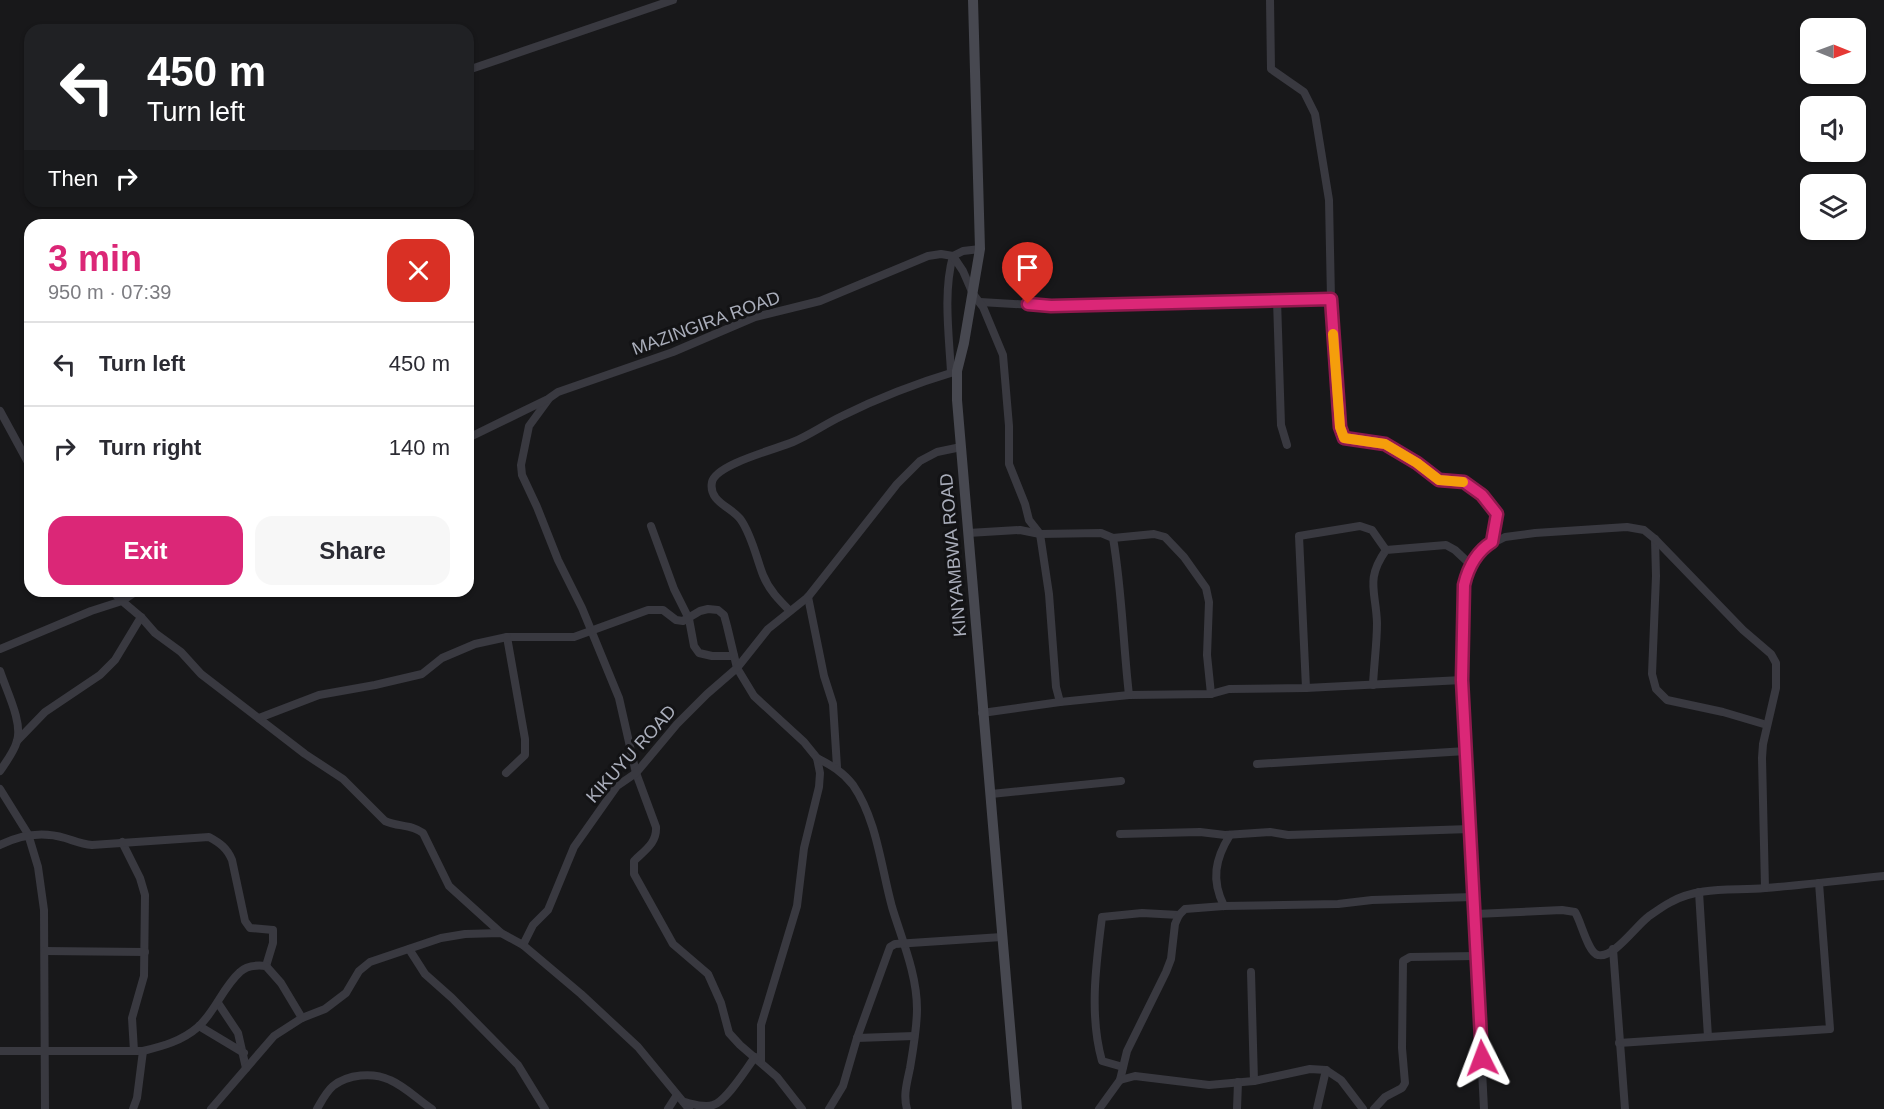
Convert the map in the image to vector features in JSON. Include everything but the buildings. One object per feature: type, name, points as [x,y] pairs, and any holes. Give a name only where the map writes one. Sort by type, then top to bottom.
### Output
[{"type":"street","points":[[474,68],[673,0]]},
{"type":"street","name":"KINYAMBWA ROAD","points":[[972,0],[980,249],[977,298],[954,372],[1017,1109]]},
{"type":"street","points":[[1270,0],[1270,69],[1304,92],[1315,114],[1329,200],[1331,299],[1340,427],[1344,438],[1385,444],[1417,463],[1439,480],[1464,482],[1482,495],[1497,514],[1492,542]]},
{"type":"street","name":"MAZINGIRA ROAD","points":[[474,435],[558,392],[673,352],[755,317],[820,301],[928,256],[940,254],[953,256],[980,249]]},
{"type":"street","points":[[953,256],[986,312],[1004,363],[1010,470],[1025,504],[1029,520],[1040,534],[1056,687],[1060,702]]},
{"type":"street","points":[[790,611],[773,594],[741,519],[715,497],[712,481],[716,475],[736,464],[794,442],[842,416],[920,382],[954,372],[949,283],[953,256]]},
{"type":"street","points":[[977,298],[1051,306],[1331,299]]},
{"type":"street","points":[[1277,300],[1281,425],[1287,445]]},
{"type":"street","points":[[548,399],[529,426],[521,465],[522,475],[558,560],[592,630],[619,698],[636,773],[656,827],[653,843],[634,861],[634,874],[674,944],[708,974],[721,1003],[729,1033],[777,1077],[802,1109]]},
{"type":"street","points":[[0,411],[24,455]]},
{"type":"street","name":"KIKUYU ROAD","points":[[523,945],[533,925],[548,910],[574,847],[617,786],[636,773],[677,724],[737,668],[768,629],[808,597],[904,476],[920,461],[937,452],[961,447]]},
{"type":"street","points":[[651,526],[674,589],[689,619],[694,646],[699,653],[712,656],[734,656]]},
{"type":"street","points":[[1306,688],[1299,536],[1360,526],[1372,530],[1386,550]]},
{"type":"street","points":[[1484,1109],[1462,680],[1464,585],[1471,565],[1485,547],[1505,537],[1535,533],[1627,528],[1644,530],[1655,538],[1743,630],[1771,654],[1776,663],[1777,672],[1762,758],[1765,888]]},
{"type":"street","points":[[968,533],[1020,530],[1040,534],[1101,533],[1113,538],[1154,534],[1165,537],[1184,557],[1206,588],[1209,602],[1207,654],[1211,694]]},
{"type":"street","points":[[1113,538],[1121,590],[1129,695]]},
{"type":"street","points":[[1655,538],[1656,576],[1652,674],[1656,689],[1667,700],[1723,712],[1767,725]]},
{"type":"street","points":[[1373,685],[1377,622],[1372,580],[1378,561],[1386,550],[1446,545],[1471,565]]},
{"type":"street","points":[[118,597],[141,617],[155,633],[181,652],[201,674],[305,754],[343,779],[385,820],[415,827],[423,833],[449,886],[501,933],[523,945],[581,994],[638,1047],[689,1109]]},
{"type":"street","points":[[0,649],[128,597]]},
{"type":"street","points":[[808,597],[824,676],[833,704],[837,767]]},
{"type":"street","points":[[259,718],[319,695],[422,674],[442,658],[475,644],[507,637],[574,637],[648,610],[663,610],[680,621],[689,619],[700,611],[718,610],[724,615],[728,626],[737,668],[754,696],[765,709],[785,723],[817,758],[837,767],[853,786],[871,822],[914,981],[917,1009],[906,1085],[907,1109]]},
{"type":"street","points":[[0,771],[17,741],[45,712],[100,675],[115,660],[141,617]]},
{"type":"street","points":[[506,773],[525,755],[525,739],[507,637]]},
{"type":"street","points":[[0,671],[15,714],[18,730],[17,741]]},
{"type":"street","points":[[982,713],[1129,695],[1211,694],[1229,689],[1306,688],[1462,680]]},
{"type":"street","points":[[1257,764],[1466,751]]},
{"type":"street","points":[[680,1099],[706,1108],[717,1104],[758,1060],[761,1025],[796,906],[804,848],[819,787],[820,773],[817,758]]},
{"type":"street","points":[[991,794],[1121,781]]},
{"type":"street","points":[[0,789],[28,834],[38,867],[44,910],[45,1109]]},
{"type":"street","points":[[1120,834],[1200,832],[1230,835],[1270,832],[1288,835],[1470,829]]},
{"type":"street","points":[[0,845],[28,834],[63,838],[78,844],[92,845],[209,837],[220,843],[229,853],[245,921],[250,928],[273,930],[273,943],[266,966]]},
{"type":"street","points":[[1224,906],[1218,895],[1215,877],[1223,848],[1230,835]]},
{"type":"street","points":[[122,842],[140,878],[145,895],[144,976],[132,1018],[139,1051],[137,1098],[133,1109]]},
{"type":"street","points":[[1475,914],[1568,910],[1575,912],[1588,944],[1593,953],[1598,956],[1605,955],[1646,918],[1672,901],[1699,892],[1884,876]]},
{"type":"street","points":[[1619,1043],[1830,1029],[1819,883]]},
{"type":"street","points":[[1699,892],[1708,1037]]},
{"type":"street","points":[[1099,1109],[1120,1080],[1127,1051],[1171,959],[1175,924],[1185,909],[1473,897]]},
{"type":"street","points":[[1123,1067],[1102,1061],[1098,1047],[1095,1023],[1096,964],[1102,917],[1142,913],[1179,915]]},
{"type":"street","points":[[211,1109],[274,1036],[302,1018],[325,1009],[346,993],[359,971],[370,962],[441,938],[501,933]]},
{"type":"street","points":[[829,1109],[843,1086],[857,1038],[890,947],[904,943],[1002,937]]},
{"type":"street","points":[[409,949],[425,974],[518,1065],[545,1109]]},
{"type":"street","points":[[1613,949],[1625,1109]]},
{"type":"street","points":[[45,951],[145,951]]},
{"type":"street","points":[[1374,1109],[1385,1098],[1402,1088],[1405,1083],[1402,1048],[1403,961],[1410,957],[1476,956]]},
{"type":"street","points":[[0,1051],[139,1051],[180,1040],[198,1026],[218,1004],[241,970],[254,965],[266,966],[281,984],[302,1018]]},
{"type":"street","points":[[1251,972],[1254,1081]]},
{"type":"street","points":[[218,1004],[238,1034],[246,1068]]},
{"type":"street","points":[[198,1026],[244,1053]]},
{"type":"street","points":[[857,1038],[914,1036]]},
{"type":"street","points":[[1120,1080],[1135,1076],[1209,1085],[1254,1081],[1310,1069],[1326,1070],[1341,1080],[1363,1109]]},
{"type":"street","points":[[1317,1109],[1326,1070]]},
{"type":"street","points":[[317,1109],[332,1087],[346,1079],[380,1076],[392,1081],[432,1109]]},
{"type":"street","points":[[1236,1109],[1238,1082]]},
{"type":"street","points":[[668,1109],[680,1099]]},
{"type":"slow traffic","points":[[1333,334],[1340,427],[1344,438],[1385,444],[1417,463],[1439,480],[1463,482]]},
{"type":"route","points":[[1028,304],[1051,306],[1331,299],[1340,427],[1344,438],[1385,444],[1417,463],[1439,480],[1464,482],[1482,495],[1497,514],[1492,542],[1477,556],[1467,572],[1464,585],[1462,680],[1482,1058]]}]
